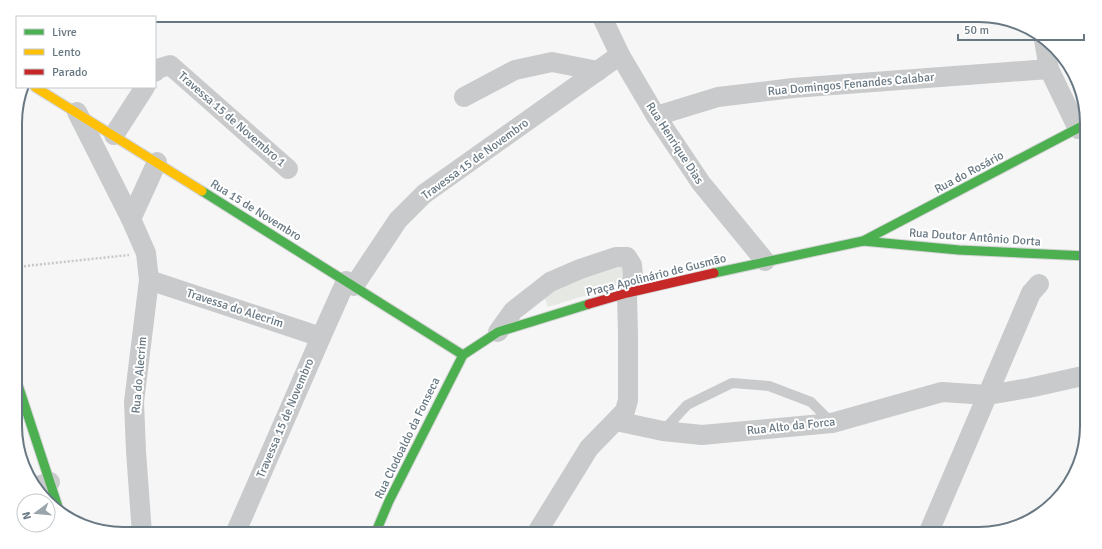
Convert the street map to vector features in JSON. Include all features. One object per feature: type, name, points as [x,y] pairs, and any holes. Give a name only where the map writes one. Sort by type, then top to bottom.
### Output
[{"type":"street","name":"Rua Henrique Dias","points":[[604,22],[620,55],[656,116],[701,183],[765,261]]},
{"type":"street","points":[[1045,46],[1049,69],[1080,123]]},
{"type":"street","name":"Travessa 15 de Novembro","points":[[239,527],[320,337],[350,284],[398,220],[424,194],[620,55]]},
{"type":"street","points":[[464,97],[515,70],[552,62],[598,71]]},
{"type":"street","name":"Travessa 15 de Novembro 1","points":[[156,70],[170,65],[288,169]]},
{"type":"street","name":"Rua Domingos Fenandes Calabar","points":[[656,116],[718,97],[793,88],[1049,69]]},
{"type":"street","name":"Rua 15 de Novembro","points":[[38,88],[463,355]]},
{"type":"street","points":[[114,135],[144,88]]},
{"type":"street","name":"Rua do Alecrim","points":[[77,112],[131,219],[146,253],[149,280],[134,402],[141,527]]},
{"type":"street","name":"Rua do Rosário","points":[[862,241],[1080,128]]},
{"type":"street","points":[[131,219],[157,162]]},
{"type":"street","name":"Praça Apolinário de Gusmão","points":[[463,355],[498,332],[627,293],[765,261],[862,241]]},
{"type":"street","name":"Rua Doutor Antônio Dorta","points":[[862,241],[959,250],[1080,256]]},
{"type":"street","points":[[498,332],[513,311],[550,282],[580,269],[616,257],[627,257],[632,265],[633,276],[631,286],[627,293],[628,400],[625,411],[589,448],[540,527]]},
{"type":"street","name":"Travessa do Alecrim","points":[[149,280],[320,337]]},
{"type":"street","points":[[931,527],[1031,293],[1039,284]]},
{"type":"street","name":"Rua Clodoaldo da Fonseca","points":[[378,527],[389,501],[463,355]]},
{"type":"street","name":"Rua Alto da Forca","points":[[616,421],[663,431],[702,435],[832,423],[942,392],[988,395],[1080,377]]},
{"type":"street","points":[[22,403],[43,485],[50,496]]},
{"type":"lane","points":[[663,431],[687,405],[732,383],[769,386],[811,402],[832,423]]},
{"type":"path","points":[[22,265],[146,253]]},
{"type":"shaded area","points":[[621,262],[626,283],[548,307],[542,292]]},
{"type":"traffic: fast","points":[[714,273],[863,241],[1080,127]]},
{"type":"traffic: fast","points":[[202,191],[463,355]]},
{"type":"traffic: fast","points":[[863,241],[959,250],[1080,256]]},
{"type":"traffic: fast","points":[[378,527],[389,501],[463,355],[498,332],[589,304]]},
{"type":"traffic: fast","points":[[22,397],[56,502]]},
{"type":"traffic: slow","points":[[37,88],[202,191]]},
{"type":"traffic: jam","points":[[589,304],[627,293],[714,273]]}]
